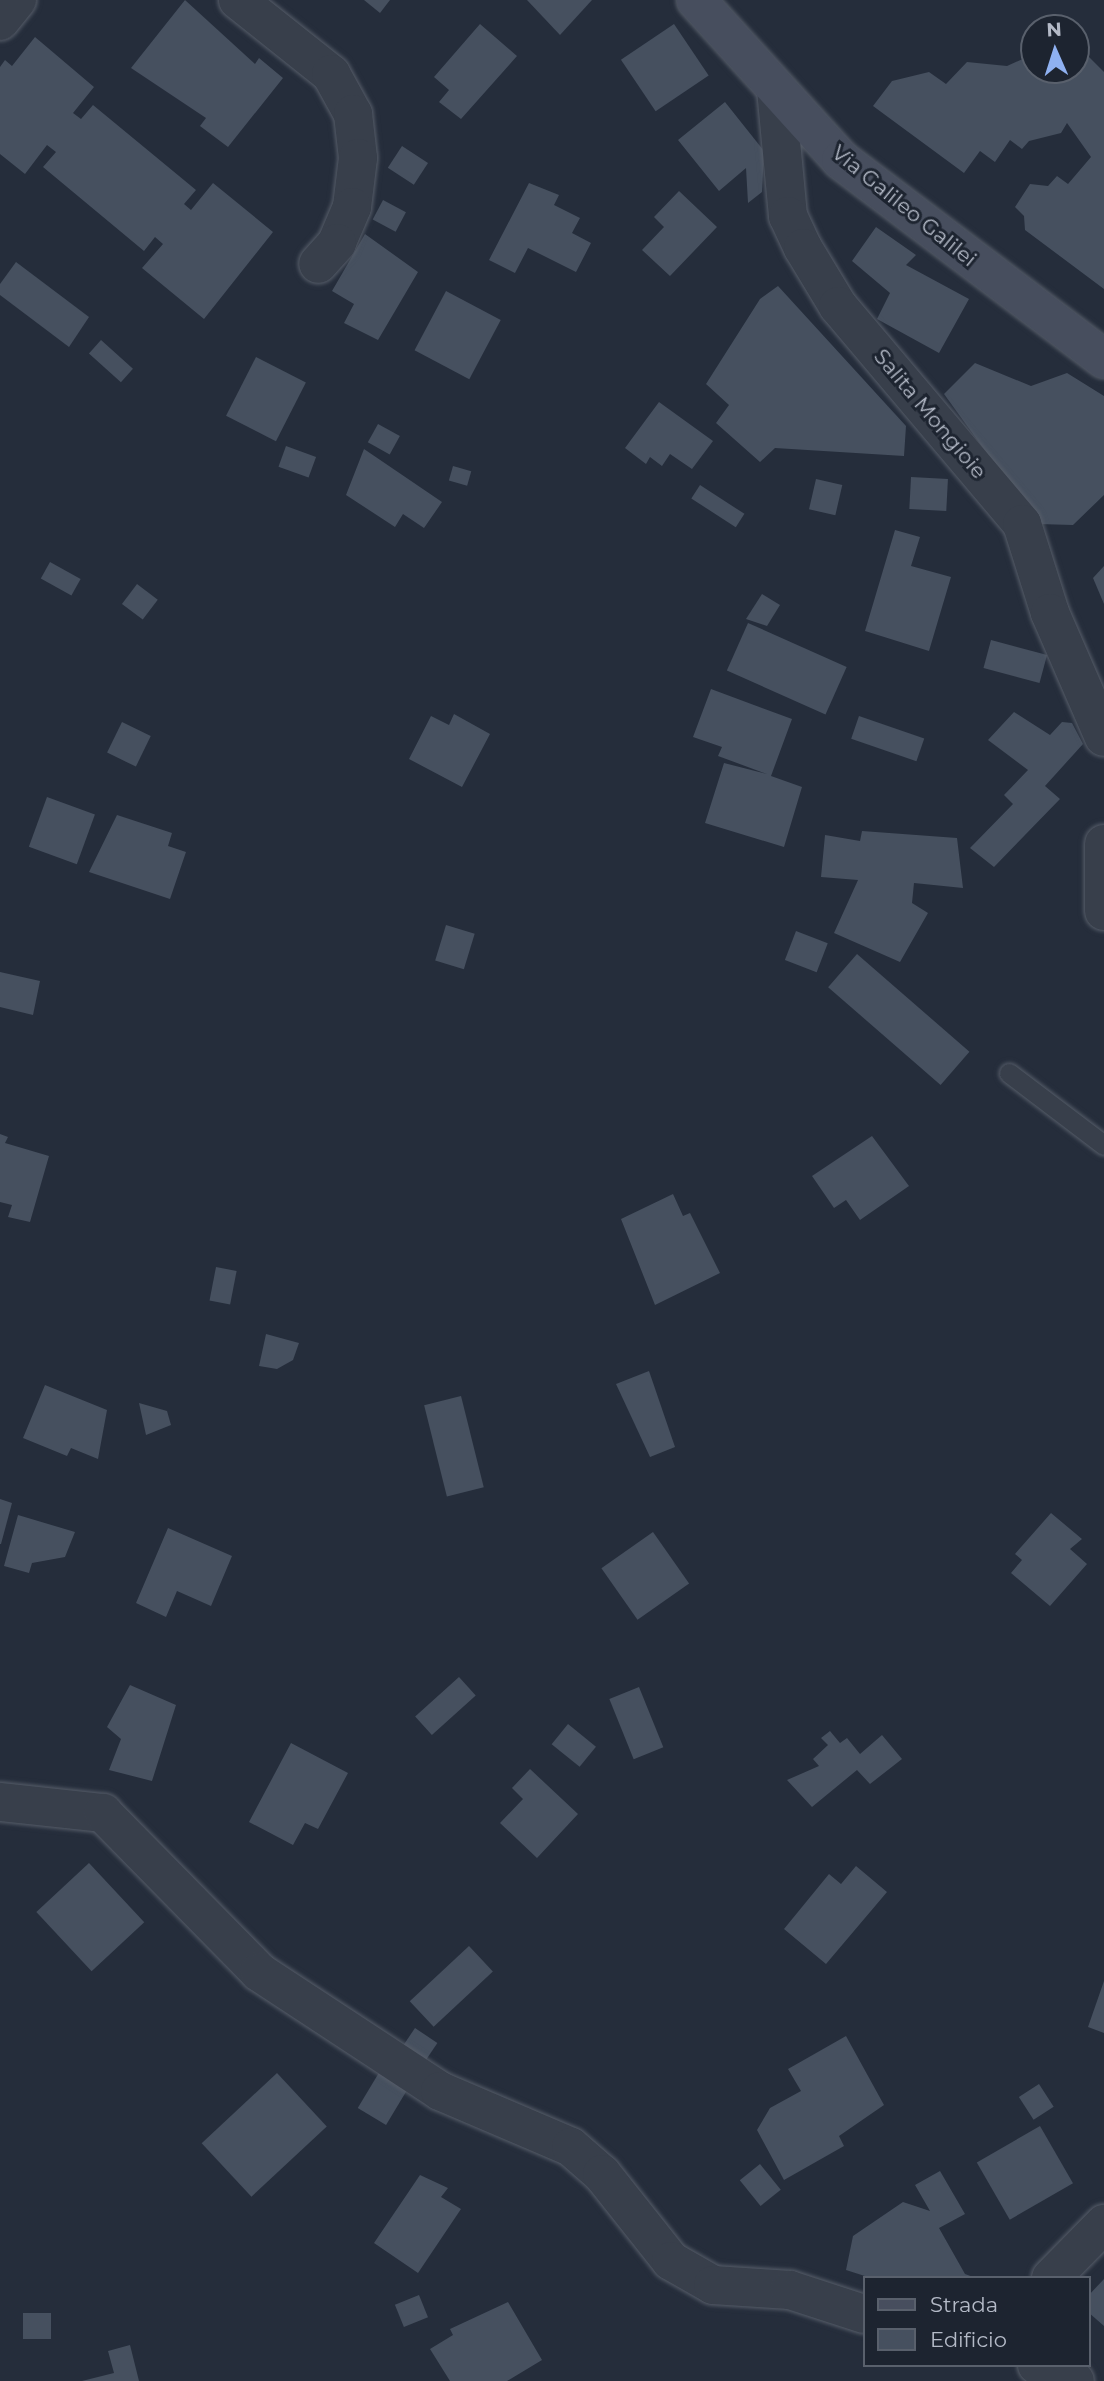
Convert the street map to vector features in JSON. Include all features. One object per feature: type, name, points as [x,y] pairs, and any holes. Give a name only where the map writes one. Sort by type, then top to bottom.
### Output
[{"type":"main road","name":"Via Galileo Galilei","points":[[696,0],[841,160],[1104,359]]},
{"type":"street","points":[[0,21],[17,0]]},
{"type":"street","points":[[238,0],[331,75],[353,114],[358,158],[352,207],[337,243],[318,264]]},
{"type":"street","name":"Salita Mongioie","points":[[776,89],[788,216],[803,248],[838,306],[1022,524],[1050,613],[1104,737]]},
{"type":"street","points":[[1104,844],[1104,911]]},
{"type":"street","points":[[0,1802],[103,1814],[259,1972],[440,2091],[571,2147],[602,2174],[671,2261],[713,2285],[790,2290],[862,2313]]},
{"type":"street","points":[[1053,2276],[1104,2224]]},
{"type":"street","points":[[1042,2367],[1075,2381]]},
{"type":"lane","points":[[1009,1073],[1104,1145]]},
{"type":"building","points":[[185,0],[255,64],[259,58],[283,78],[228,147],[200,126],[206,118],[131,68]]},
{"type":"building","points":[[364,0],[390,0],[380,13]]},
{"type":"building","points":[[527,0],[592,0],[560,35]]},
{"type":"building","points":[[480,24],[517,56],[461,119],[439,102],[449,90],[434,77]]},
{"type":"building","points":[[674,24],[709,75],[656,111],[621,60]]},
{"type":"building","points":[[35,37],[94,87],[73,113],[81,119],[93,105],[196,190],[184,204],[191,210],[213,183],[273,232],[204,319],[142,268],[163,244],[155,237],[144,251],[43,167],[56,152],[47,145],[25,174],[0,154],[0,67],[5,60],[12,66]]},
{"type":"building","points":[[1090,58],[1104,72],[1104,289],[1025,230],[1024,216],[1015,207],[1030,184],[1048,186],[1057,176],[1068,184],[1091,157],[1067,123],[1061,133],[1029,141],[1022,149],[1010,140],[995,162],[980,151],[964,173],[873,106],[892,81],[929,72],[946,84],[967,62],[1007,66],[1020,60],[1020,84],[1090,84]]},
{"type":"building","points":[[725,102],[764,151],[762,192],[748,203],[746,168],[719,191],[678,140]]},
{"type":"building","points":[[402,146],[428,163],[414,185],[388,168]]},
{"type":"building","points":[[529,183],[559,195],[554,205],[580,218],[572,233],[591,243],[576,272],[528,248],[515,273],[489,260]]},
{"type":"building","points":[[679,191],[717,227],[670,276],[642,250],[664,227],[654,217]]},
{"type":"building","points":[[383,200],[406,212],[396,232],[373,219]]},
{"type":"building","points":[[876,227],[916,255],[906,265],[969,299],[939,353],[877,319],[890,293],[852,261]]},
{"type":"building","points":[[365,234],[418,272],[378,340],[344,323],[354,304],[332,291]]},
{"type":"building","points":[[16,262],[89,317],[69,347],[0,295],[0,284]]},
{"type":"building","points":[[778,286],[906,426],[904,456],[775,448],[760,462],[716,423],[729,405],[706,384],[760,299]]},
{"type":"building","points":[[446,291],[501,320],[469,379],[415,350]]},
{"type":"building","points":[[101,340],[133,369],[121,382],[89,353]]},
{"type":"building","points":[[256,357],[306,382],[276,441],[226,416]]},
{"type":"building","points":[[975,363],[1031,386],[1067,373],[1104,396],[1104,495],[1073,525],[1038,524],[944,394]]},
{"type":"building","points":[[659,402],[713,441],[692,469],[670,454],[662,466],[650,457],[646,464],[625,448]]},
{"type":"building","points":[[378,424],[400,436],[390,454],[368,442]]},
{"type":"building","points":[[286,446],[316,457],[309,478],[278,467]]},
{"type":"building","points":[[364,449],[442,502],[424,528],[403,514],[395,527],[346,495]]},
{"type":"building","points":[[453,466],[471,471],[467,486],[449,480]]},
{"type":"building","points":[[911,477],[948,479],[946,511],[909,509]]},
{"type":"building","points":[[816,479],[842,485],[835,515],[809,509]]},
{"type":"building","points":[[700,485],[744,514],[736,527],[691,498]]},
{"type":"building","points":[[895,530],[920,537],[911,566],[951,577],[929,651],[865,631]]},
{"type":"building","points":[[50,562],[81,579],[71,596],[41,579]]},
{"type":"building","points":[[1104,566],[1104,604],[1093,578]]},
{"type":"building","points":[[137,584],[158,600],[143,620],[122,604]]},
{"type":"building","points":[[762,594],[780,605],[767,626],[746,619]]},
{"type":"building","points":[[748,623],[847,667],[826,714],[727,671]]},
{"type":"building","points":[[991,640],[1047,655],[1040,683],[983,668]]},
{"type":"building","points":[[711,689],[792,719],[771,776],[802,787],[784,847],[705,823],[724,763],[767,774],[718,756],[722,747],[693,737]]},
{"type":"building","points":[[1014,712],[1050,735],[1062,722],[1072,723],[1083,744],[1045,786],[1060,799],[994,867],[970,848],[1013,804],[1004,795],[1028,770],[988,740]]},
{"type":"building","points":[[454,714],[490,734],[462,787],[409,759],[431,716],[449,725]]},
{"type":"building","points":[[859,716],[924,738],[916,761],[851,739]]},
{"type":"building","points":[[122,722],[151,736],[136,767],[107,753]]},
{"type":"building","points":[[47,797],[95,814],[77,864],[29,847]]},
{"type":"building","points":[[117,815],[172,833],[168,846],[186,852],[170,899],[89,872]]},
{"type":"building","points":[[862,831],[957,838],[963,888],[914,883],[912,903],[928,913],[900,962],[834,933],[858,880],[821,877],[825,835],[860,841]]},
{"type":"building","points":[[446,925],[475,934],[464,969],[435,960]]},
{"type":"building","points":[[796,931],[828,943],[817,972],[785,960]]},
{"type":"building","points":[[857,954],[969,1052],[941,1085],[828,987]]},
{"type":"building","points":[[0,972],[40,981],[33,1015],[0,1007]]},
{"type":"building","points":[[0,1134],[8,1137],[5,1143],[49,1156],[30,1222],[8,1217],[12,1205],[0,1202]]},
{"type":"building","points":[[872,1136],[909,1186],[860,1220],[846,1200],[834,1208],[812,1176]]},
{"type":"building","points":[[673,1194],[683,1216],[690,1213],[720,1273],[655,1305],[621,1219]]},
{"type":"building","points":[[216,1267],[237,1271],[230,1304],[210,1300]]},
{"type":"building","points":[[266,1334],[299,1343],[293,1360],[277,1369],[259,1366]]},
{"type":"building","points":[[649,1371],[675,1447],[650,1457],[616,1384]]},
{"type":"building","points":[[45,1385],[107,1410],[98,1459],[71,1448],[67,1456],[23,1438]]},
{"type":"building","points":[[461,1396],[484,1487],[447,1496],[424,1405]]},
{"type":"building","points":[[139,1403],[167,1411],[171,1425],[146,1435]]},
{"type":"building","points":[[0,1499],[12,1503],[1,1544],[0,1544]]},
{"type":"building","points":[[1051,1513],[1082,1539],[1070,1549],[1087,1564],[1050,1606],[1011,1573],[1022,1560],[1015,1554]]},
{"type":"building","points":[[18,1515],[75,1532],[65,1557],[32,1563],[29,1573],[4,1566]]},
{"type":"building","points":[[168,1528],[232,1556],[211,1606],[177,1591],[166,1617],[136,1603]]},
{"type":"building","points":[[653,1532],[689,1584],[638,1620],[601,1568]]},
{"type":"building","points":[[459,1677],[476,1696],[432,1735],[415,1716]]},
{"type":"building","points":[[130,1685],[176,1705],[152,1781],[109,1770],[121,1739],[107,1727]]},
{"type":"building","points":[[639,1687],[663,1747],[634,1759],[609,1699]]},
{"type":"building","points":[[568,1724],[596,1747],[580,1767],[552,1744]]},
{"type":"building","points":[[830,1731],[840,1743],[847,1738],[860,1754],[882,1735],[902,1759],[870,1784],[857,1770],[812,1807],[787,1780],[819,1766],[813,1759],[828,1745],[821,1738]]},
{"type":"building","points":[[291,1743],[348,1773],[318,1829],[305,1823],[293,1845],[249,1822]]},
{"type":"building","points":[[530,1769],[578,1814],[537,1858],[500,1823],[523,1799],[512,1788]]},
{"type":"building","points":[[89,1863],[144,1922],[92,1971],[36,1912]]},
{"type":"building","points":[[856,1866],[887,1892],[826,1964],[784,1929],[829,1874],[841,1884]]},
{"type":"building","points":[[469,1946],[493,1972],[434,2027],[410,2001]]},
{"type":"building","points":[[1104,1981],[1104,2033],[1088,2027]]},
{"type":"building","points":[[415,2028],[437,2043],[422,2066],[399,2051]]},
{"type":"building","points":[[846,2036],[884,2105],[839,2136],[844,2146],[784,2180],[757,2130],[770,2108],[801,2091],[788,2069]]},
{"type":"building","points":[[383,2066],[411,2083],[386,2125],[358,2108]]},
{"type":"building","points":[[277,2073],[327,2126],[251,2197],[202,2143]]},
{"type":"building","points":[[1039,2084],[1054,2107],[1034,2120],[1019,2097]]},
{"type":"building","points":[[1040,2126],[1073,2183],[1010,2220],[977,2162]]},
{"type":"building","points":[[760,2164],[781,2190],[761,2206],[740,2180]]},
{"type":"building","points":[[940,2171],[965,2214],[939,2228],[965,2274],[970,2276],[865,2276],[846,2270],[853,2236],[903,2202],[930,2211],[915,2185]]},
{"type":"building","points":[[420,2175],[448,2188],[441,2197],[461,2209],[418,2273],[374,2243]]},
{"type":"building","points":[[1104,2279],[1104,2326],[1090,2314],[1090,2294]]},
{"type":"building","points":[[419,2295],[428,2317],[404,2327],[395,2305]]},
{"type":"building","points":[[508,2302],[542,2360],[507,2381],[450,2381],[430,2349],[453,2335],[450,2329]]},
{"type":"building","points":[[23,2313],[51,2313],[51,2339],[23,2339]]},
{"type":"building","points":[[130,2345],[139,2381],[82,2381],[114,2373],[108,2351]]}]
